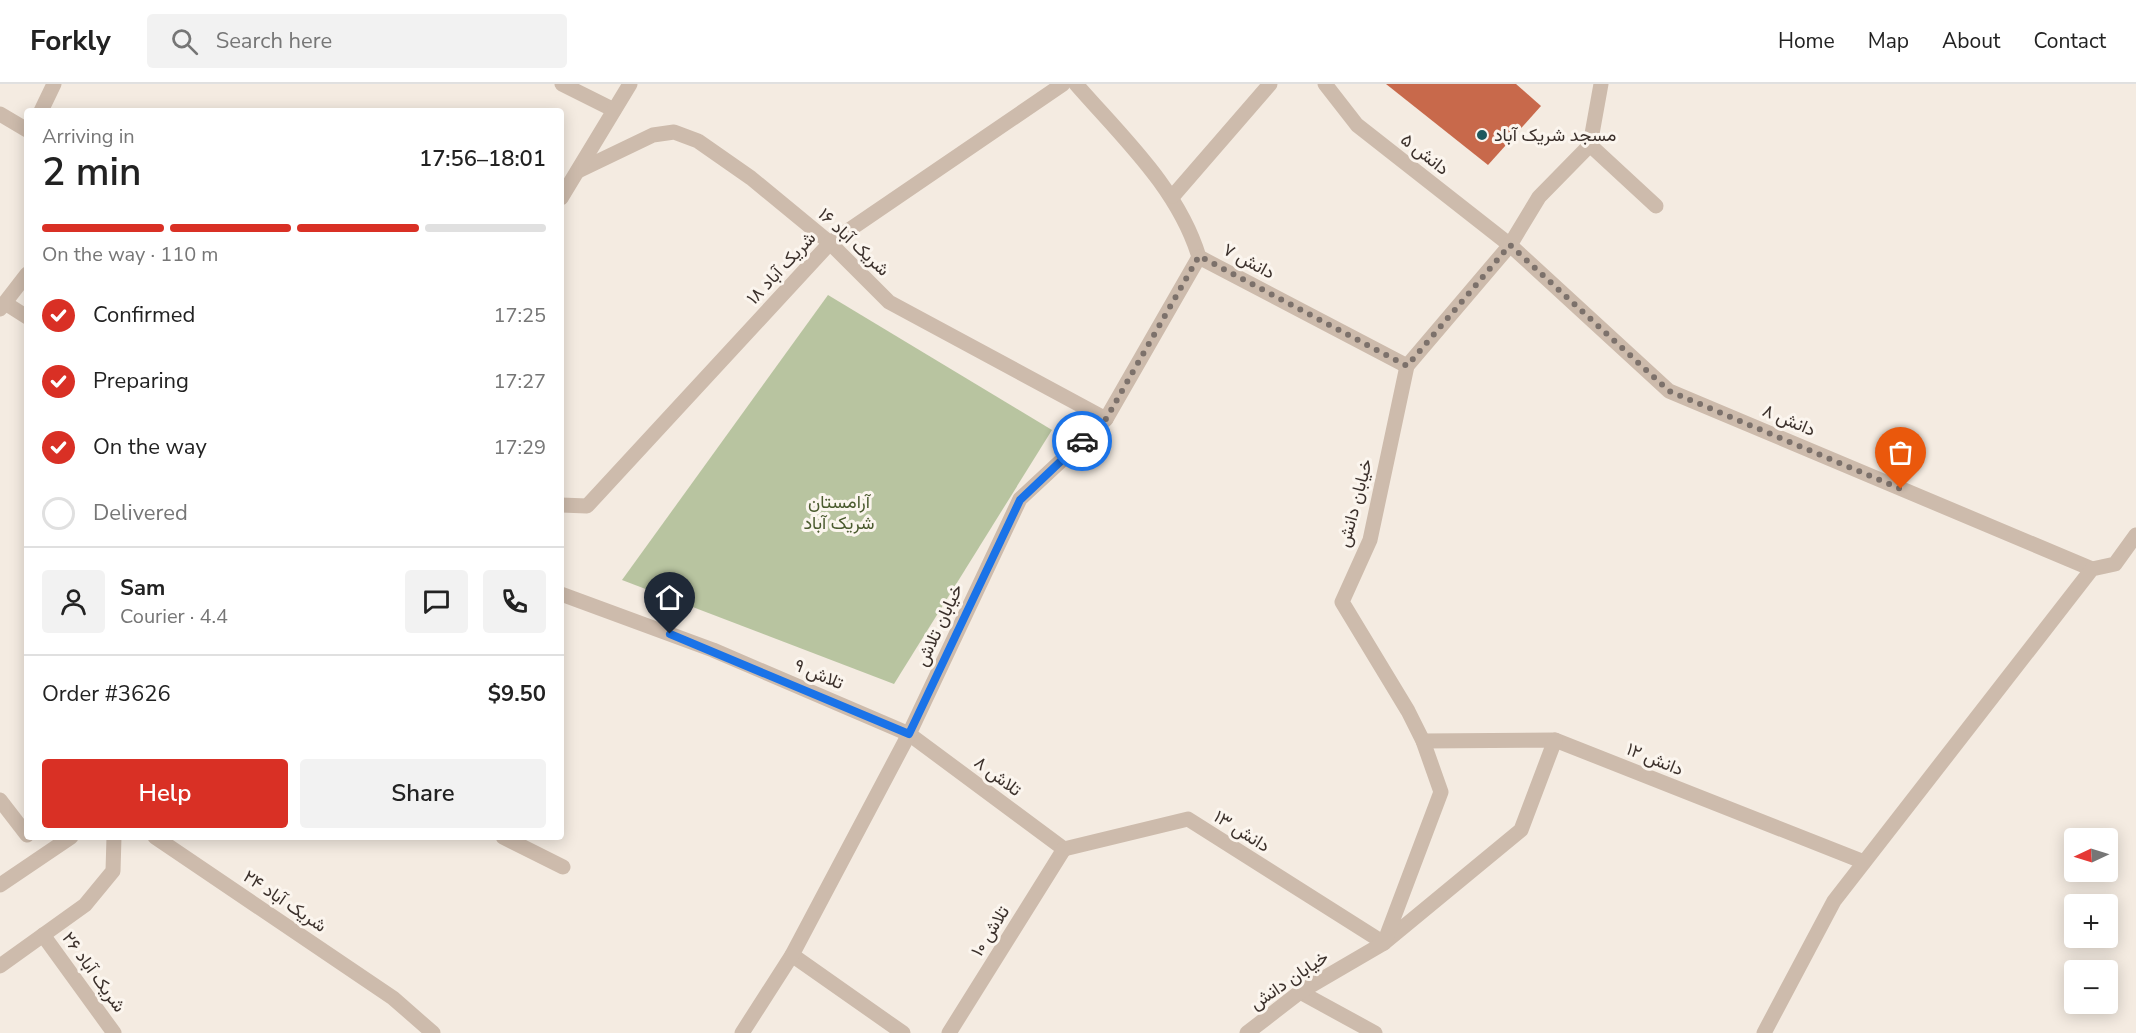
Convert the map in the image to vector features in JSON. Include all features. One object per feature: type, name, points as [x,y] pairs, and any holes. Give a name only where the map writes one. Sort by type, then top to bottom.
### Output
[{"type":"street","points":[[42,108],[54,84]]},
{"type":"street","points":[[562,84],[614,110]]},
{"type":"street","name":"شریک آباد ۱۸","points":[[564,505],[587,506],[830,243],[1063,84]]},
{"type":"street","name":"دانش ۷","points":[[1076,84],[1173,196],[1194,239],[1199,256],[1407,366]]},
{"type":"street","points":[[1173,196],[1270,84]]},
{"type":"street","name":"دانش ۵","points":[[1325,84],[1357,125],[1510,245]]},
{"type":"street","points":[[1601,84],[1590,145],[1656,206]]},
{"type":"street","points":[[564,193],[631,85]]},
{"type":"street","points":[[0,114],[24,128]]},
{"type":"street","name":"شریک آباد ۱۶","points":[[578,171],[653,135],[674,132],[698,141],[830,243],[889,302],[1106,419]]},
{"type":"street","name":"خیابان دانش","points":[[1247,1033],[1300,992],[1384,943],[1441,792],[1423,741],[1408,711],[1342,602],[1370,540],[1407,366],[1510,245],[1539,197],[1590,145]]},
{"type":"street","name":"دانش ۸","points":[[1510,245],[1669,391],[2092,569]]},
{"type":"street","name":"خیابان تلاش","points":[[742,1033],[792,955],[909,734],[1020,500],[1106,419],[1199,256]]},
{"type":"street","points":[[24,278],[3,306],[24,316]]},
{"type":"street","points":[[1764,1033],[1834,901],[2092,569],[2115,564],[2136,535]]},
{"type":"street","name":"تلاش ۹","points":[[564,595],[713,650],[909,734]]},
{"type":"street","name":"تلاش ۸","points":[[909,734],[1064,849]]},
{"type":"street","points":[[1384,943],[1521,830],[1555,740]]},
{"type":"street","name":"دانش ۱۲","points":[[1423,741],[1555,740],[1864,862]]},
{"type":"street","points":[[0,800],[24,831]]},
{"type":"street","name":"دانش ۱۳","points":[[1064,849],[1188,819],[1384,943]]},
{"type":"street","points":[[31,840],[42,855]]},
{"type":"street","points":[[0,885],[66,840]]},
{"type":"street","points":[[0,966],[85,904],[113,871],[114,840]]},
{"type":"street","name":"شریک آباد ۲۴","points":[[159,840],[393,998],[433,1033]]},
{"type":"street","points":[[509,840],[564,867]]},
{"type":"street","name":"تلاش ۱۰","points":[[949,1033],[1064,849]]},
{"type":"street","name":"شریک آباد ۲۶","points":[[43,935],[114,1033]]},
{"type":"street","points":[[792,955],[903,1033]]},
{"type":"street","points":[[1300,992],[1375,1033]]},
{"type":"green space","name":"آرامستان شریک آباد","points":[[828,295],[1052,430],[894,684],[622,580]]},
{"type":"building","name":"مسجد شریک آباد","points":[[1386,84],[1516,84],[1541,106],[1488,165]]},
{"type":"way so far","points":[[1082,441],[1106,419],[1199,256],[1407,366],[1510,245],[1669,391],[1901,489]]},
{"type":"place","name":"مسجد شریک آباد","points":[[1482,135]]},
{"type":"route","points":[[670,634],[713,650],[909,734],[1020,500],[1082,441]]}]
